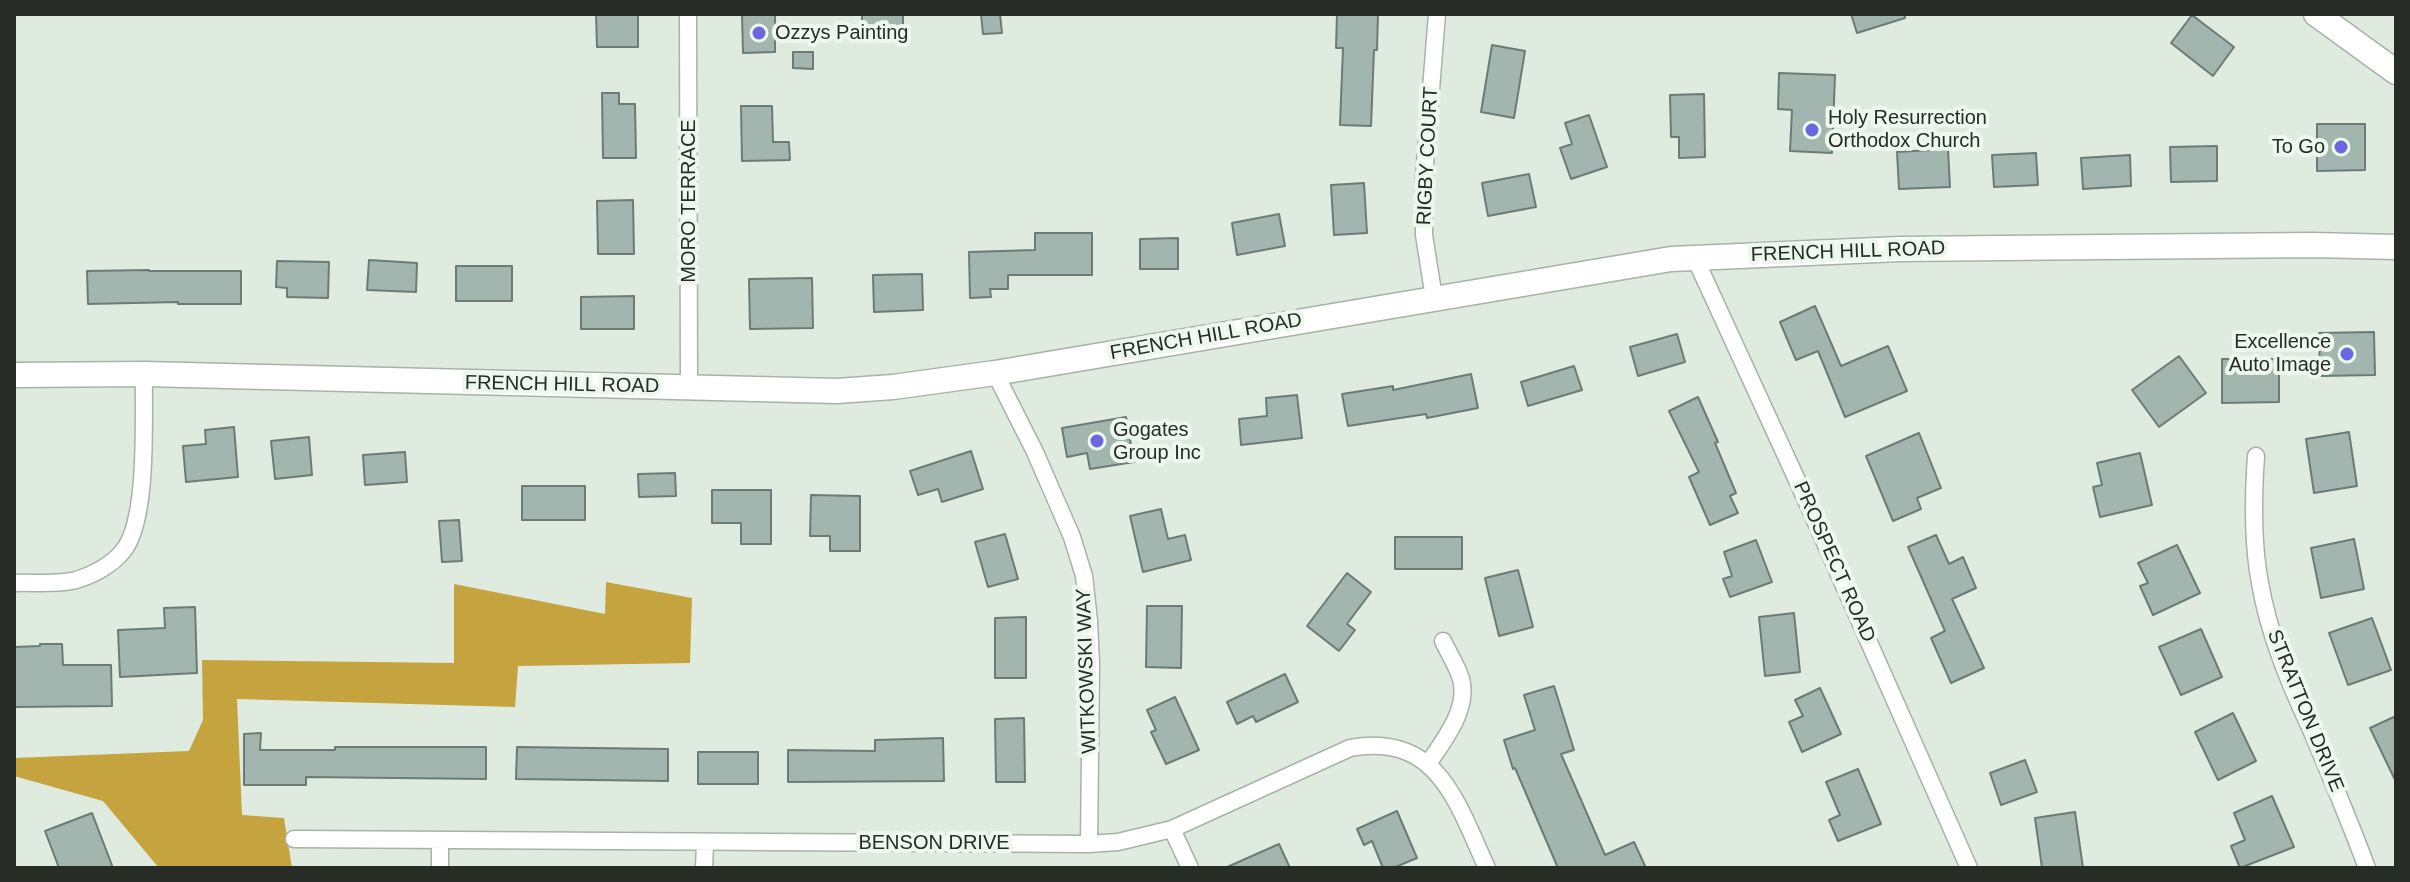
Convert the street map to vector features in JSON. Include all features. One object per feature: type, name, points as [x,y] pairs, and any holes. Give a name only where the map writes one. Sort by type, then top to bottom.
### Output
[{"type":"main road","points":[[2316,14],[2396,72]]},
{"type":"main road","name":"FRENCH HILL ROAD","points":[[14,375],[144,374],[837,391],[907,386],[995,373],[1671,259],[1900,249],[2396,247]]},
{"type":"street","name":"MORO TERRACE","points":[[688,14],[689,388]]},
{"type":"street","name":"RIGBY COURT","points":[[1434,298],[1424,235],[1424,177],[1437,14]]},
{"type":"street","name":"PROSPECT ROAD","points":[[1695,258],[1809,505],[1969,868]]},
{"type":"street","name":"WITKOWSKI WAY","points":[[995,373],[1054,495],[1084,576],[1091,664],[1089,844]]},
{"type":"street","points":[[14,583],[73,581],[98,571],[124,551],[136,526],[141,490],[144,374]]},
{"type":"street","name":"STRATTON DRIVE","points":[[2256,456],[2254,535],[2259,583],[2271,631],[2287,678],[2367,868]]},
{"type":"street","points":[[1428,764],[1454,726],[1460,706],[1461,677],[1443,641]]},
{"type":"street","name":"BENSON DRIVE","points":[[294,839],[705,843],[1118,842],[1172,829],[1350,748],[1368,744],[1388,745],[1407,751],[1439,773],[1450,789],[1487,868]]},
{"type":"street","points":[[1172,829],[1190,868]]},
{"type":"street","points":[[440,841],[440,868]]},
{"type":"street","points":[[704,868],[705,843]]},
{"type":"shaded area","points":[[606,582],[692,598],[690,663],[518,666],[515,707],[237,699],[242,815],[284,818],[292,868],[159,868],[103,801],[14,776],[14,758],[189,751],[203,720],[202,660],[454,663],[454,584],[605,614]]},
{"type":"building","points":[[596,14],[638,14],[638,47],[597,47]]},
{"type":"building","name":"Ozzys Painting","points":[[742,14],[775,14],[775,52],[743,53]]},
{"type":"building","points":[[862,14],[903,14],[903,29],[862,30]]},
{"type":"building","points":[[981,14],[1000,14],[1002,33],[983,34]]},
{"type":"building","points":[[1337,14],[1378,14],[1371,126],[1340,125],[1343,48],[1336,48]]},
{"type":"building","points":[[1851,14],[1905,14],[1905,18],[1857,33]]},
{"type":"building","points":[[2192,15],[2234,47],[2213,76],[2171,43]]},
{"type":"building","points":[[1492,45],[1525,51],[1514,118],[1481,112]]},
{"type":"building","points":[[793,52],[813,52],[813,69],[793,68]]},
{"type":"building","name":"Holy Resurrection Orthodox Church","points":[[1779,73],[1835,75],[1832,153],[1790,151],[1792,110],[1778,109]]},
{"type":"building","points":[[602,93],[619,93],[619,104],[635,104],[636,158],[603,158]]},
{"type":"building","points":[[1704,94],[1705,157],[1679,158],[1679,137],[1671,137],[1670,95]]},
{"type":"building","points":[[741,106],[772,106],[773,142],[789,142],[790,160],[742,161]]},
{"type":"building","points":[[1589,115],[1607,167],[1571,179],[1560,148],[1572,144],[1565,123]]},
{"type":"building","name":"To Go","points":[[2317,124],[2365,124],[2365,170],[2317,171]]},
{"type":"building","points":[[2217,146],[2217,181],[2171,182],[2170,147]]},
{"type":"building","points":[[1948,149],[1950,187],[1899,189],[1897,152]]},
{"type":"building","points":[[2036,153],[2038,185],[1994,187],[1992,155]]},
{"type":"building","points":[[2130,155],[2131,186],[2083,189],[2081,158]]},
{"type":"building","points":[[1529,174],[1536,207],[1488,216],[1482,183]]},
{"type":"building","points":[[1364,183],[1367,233],[1334,235],[1331,185]]},
{"type":"building","points":[[633,200],[634,254],[598,254],[597,201]]},
{"type":"building","points":[[1279,214],[1285,246],[1237,255],[1232,223]]},
{"type":"building","points":[[1035,233],[1092,233],[1092,275],[1008,275],[1008,289],[990,289],[991,297],[970,298],[969,252],[1035,250]]},
{"type":"building","points":[[1178,238],[1178,269],[1140,269],[1140,239]]},
{"type":"building","points":[[369,260],[417,263],[416,292],[367,290]]},
{"type":"building","points":[[277,261],[329,262],[328,298],[287,297],[287,288],[276,287]]},
{"type":"building","points":[[456,266],[512,266],[512,301],[456,301]]},
{"type":"building","points":[[87,271],[241,271],[241,304],[88,304]]},
{"type":"building","points":[[922,274],[923,310],[874,312],[873,275]]},
{"type":"building","points":[[812,278],[813,328],[750,329],[749,279]]},
{"type":"building","points":[[634,296],[634,329],[581,329],[581,297]]},
{"type":"building","points":[[1815,306],[1841,366],[1888,346],[1907,391],[1845,417],[1818,351],[1796,360],[1780,322]]},
{"type":"building","name":"Excellence Auto Image","points":[[2374,332],[2375,375],[2320,376],[2319,333]]},
{"type":"building","points":[[1677,334],[1685,362],[1638,376],[1630,347]]},
{"type":"building","points":[[2179,356],[2206,393],[2159,427],[2132,390]]},
{"type":"building","points":[[2222,359],[2279,359],[2279,402],[2222,403]]},
{"type":"building","points":[[1574,366],[1582,390],[1528,406],[1521,382]]},
{"type":"building","points":[[1471,374],[1478,408],[1427,418],[1426,414],[1348,426],[1342,394],[1393,386],[1393,390]]},
{"type":"building","points":[[1297,395],[1302,438],[1241,445],[1239,419],[1267,416],[1266,398]]},
{"type":"building","points":[[1698,397],[1736,493],[1730,496],[1738,513],[1710,525],[1689,477],[1699,472],[1669,411]]},
{"type":"building","name":"Gogates Group Inc","points":[[1126,417],[1134,462],[1090,469],[1087,453],[1067,457],[1062,428]]},
{"type":"building","points":[[234,427],[238,477],[186,482],[183,446],[206,444],[205,430]]},
{"type":"building","points":[[2349,432],[2357,486],[2314,493],[2306,439]]},
{"type":"building","points":[[1919,433],[1941,488],[1917,498],[1921,509],[1893,521],[1866,456]]},
{"type":"building","points":[[309,437],[312,475],[275,479],[271,441]]},
{"type":"building","points":[[971,451],[983,489],[942,502],[938,489],[918,495],[910,471]]},
{"type":"building","points":[[405,452],[407,482],[365,485],[363,455]]},
{"type":"building","points":[[2140,453],[2152,505],[2100,517],[2093,487],[2102,485],[2097,463]]},
{"type":"building","points":[[675,473],[676,496],[639,497],[638,474]]},
{"type":"building","points":[[522,486],[585,486],[585,520],[522,520]]},
{"type":"building","points":[[712,490],[771,490],[771,544],[741,544],[741,523],[712,523]]},
{"type":"building","points":[[811,495],[860,496],[860,551],[830,551],[830,536],[810,536]]},
{"type":"building","points":[[1161,509],[1168,539],[1185,535],[1191,560],[1143,572],[1130,516]]},
{"type":"building","points":[[459,520],[462,561],[442,562],[439,521]]},
{"type":"building","points":[[1005,534],[1018,579],[988,587],[975,542]]},
{"type":"building","points":[[1936,535],[1949,564],[1963,557],[1976,588],[1952,599],[1984,668],[1951,683],[1931,638],[1945,631],[1908,547]]},
{"type":"building","points":[[1395,537],[1462,537],[1462,569],[1395,569]]},
{"type":"building","points":[[2354,539],[2364,589],[2321,598],[2311,548]]},
{"type":"building","points":[[1756,540],[1772,582],[1730,597],[1723,579],[1732,576],[1724,552]]},
{"type":"building","points":[[2177,545],[2200,593],[2153,615],[2140,586],[2148,583],[2138,563]]},
{"type":"building","points":[[1518,570],[1533,627],[1499,636],[1485,578]]},
{"type":"building","points":[[1347,573],[1371,592],[1347,624],[1355,630],[1339,651],[1307,626]]},
{"type":"building","points":[[1147,606],[1182,606],[1181,668],[1146,667]]},
{"type":"building","points":[[195,607],[197,673],[120,677],[118,630],[165,628],[164,608]]},
{"type":"building","points":[[1794,613],[1800,672],[1765,676],[1759,617]]},
{"type":"building","points":[[1026,617],[1026,678],[995,678],[995,618]]},
{"type":"building","points":[[2372,618],[2391,670],[2348,685],[2329,633]]},
{"type":"building","points":[[2201,629],[2222,677],[2181,695],[2159,647]]},
{"type":"building","points":[[62,644],[63,665],[111,665],[112,706],[14,707],[14,647]]},
{"type":"building","points":[[1285,674],[1298,702],[1256,722],[1253,716],[1237,724],[1227,702]]},
{"type":"building","points":[[1554,686],[1574,750],[1561,754],[1605,855],[1634,842],[1646,868],[1558,868],[1513,769],[1504,740],[1535,730],[1524,695]]},
{"type":"building","points":[[1820,688],[1841,734],[1802,752],[1789,722],[1803,716],[1795,700]]},
{"type":"building","points":[[1175,697],[1199,750],[1166,764],[1151,732],[1156,730],[1147,710]]},
{"type":"building","points":[[2233,713],[2256,761],[2218,780],[2195,732]]},
{"type":"building","points":[[2396,716],[2396,782],[2370,728]]},
{"type":"building","points":[[1024,718],[1025,782],[996,782],[995,719]]},
{"type":"building","points":[[261,733],[260,750],[486,747],[486,779],[306,777],[306,785],[244,785],[244,734]]},
{"type":"building","points":[[943,738],[944,781],[788,782],[788,750],[875,751],[875,740]]},
{"type":"building","points":[[517,747],[668,749],[668,781],[516,779]]},
{"type":"building","points":[[698,752],[758,752],[758,784],[698,784]]},
{"type":"building","points":[[2025,760],[2037,792],[2001,805],[1990,773]]},
{"type":"building","points":[[1858,769],[1881,824],[1838,841],[1829,820],[1840,815],[1826,782]]},
{"type":"building","points":[[2272,796],[2294,847],[2240,868],[2231,846],[2245,840],[2234,813]]},
{"type":"building","points":[[1397,811],[1417,858],[1393,868],[1383,868],[1372,841],[1364,845],[1357,829]]},
{"type":"building","points":[[2075,812],[2083,868],[2042,868],[2035,818]]},
{"type":"building","points":[[92,813],[113,868],[59,868],[45,831]]},
{"type":"building","points":[[1279,844],[1290,868],[1225,868]]},
{"type":"place","name":"Ozzys Painting","points":[[759,33]]},
{"type":"place","name":"Holy Resurrection Orthodox Church","points":[[1812,130]]},
{"type":"place","name":"To Go","points":[[2341,147]]},
{"type":"place","name":"Excellence Auto Image","points":[[2347,354]]},
{"type":"place","name":"Gogates Group Inc","points":[[1097,441]]}]
